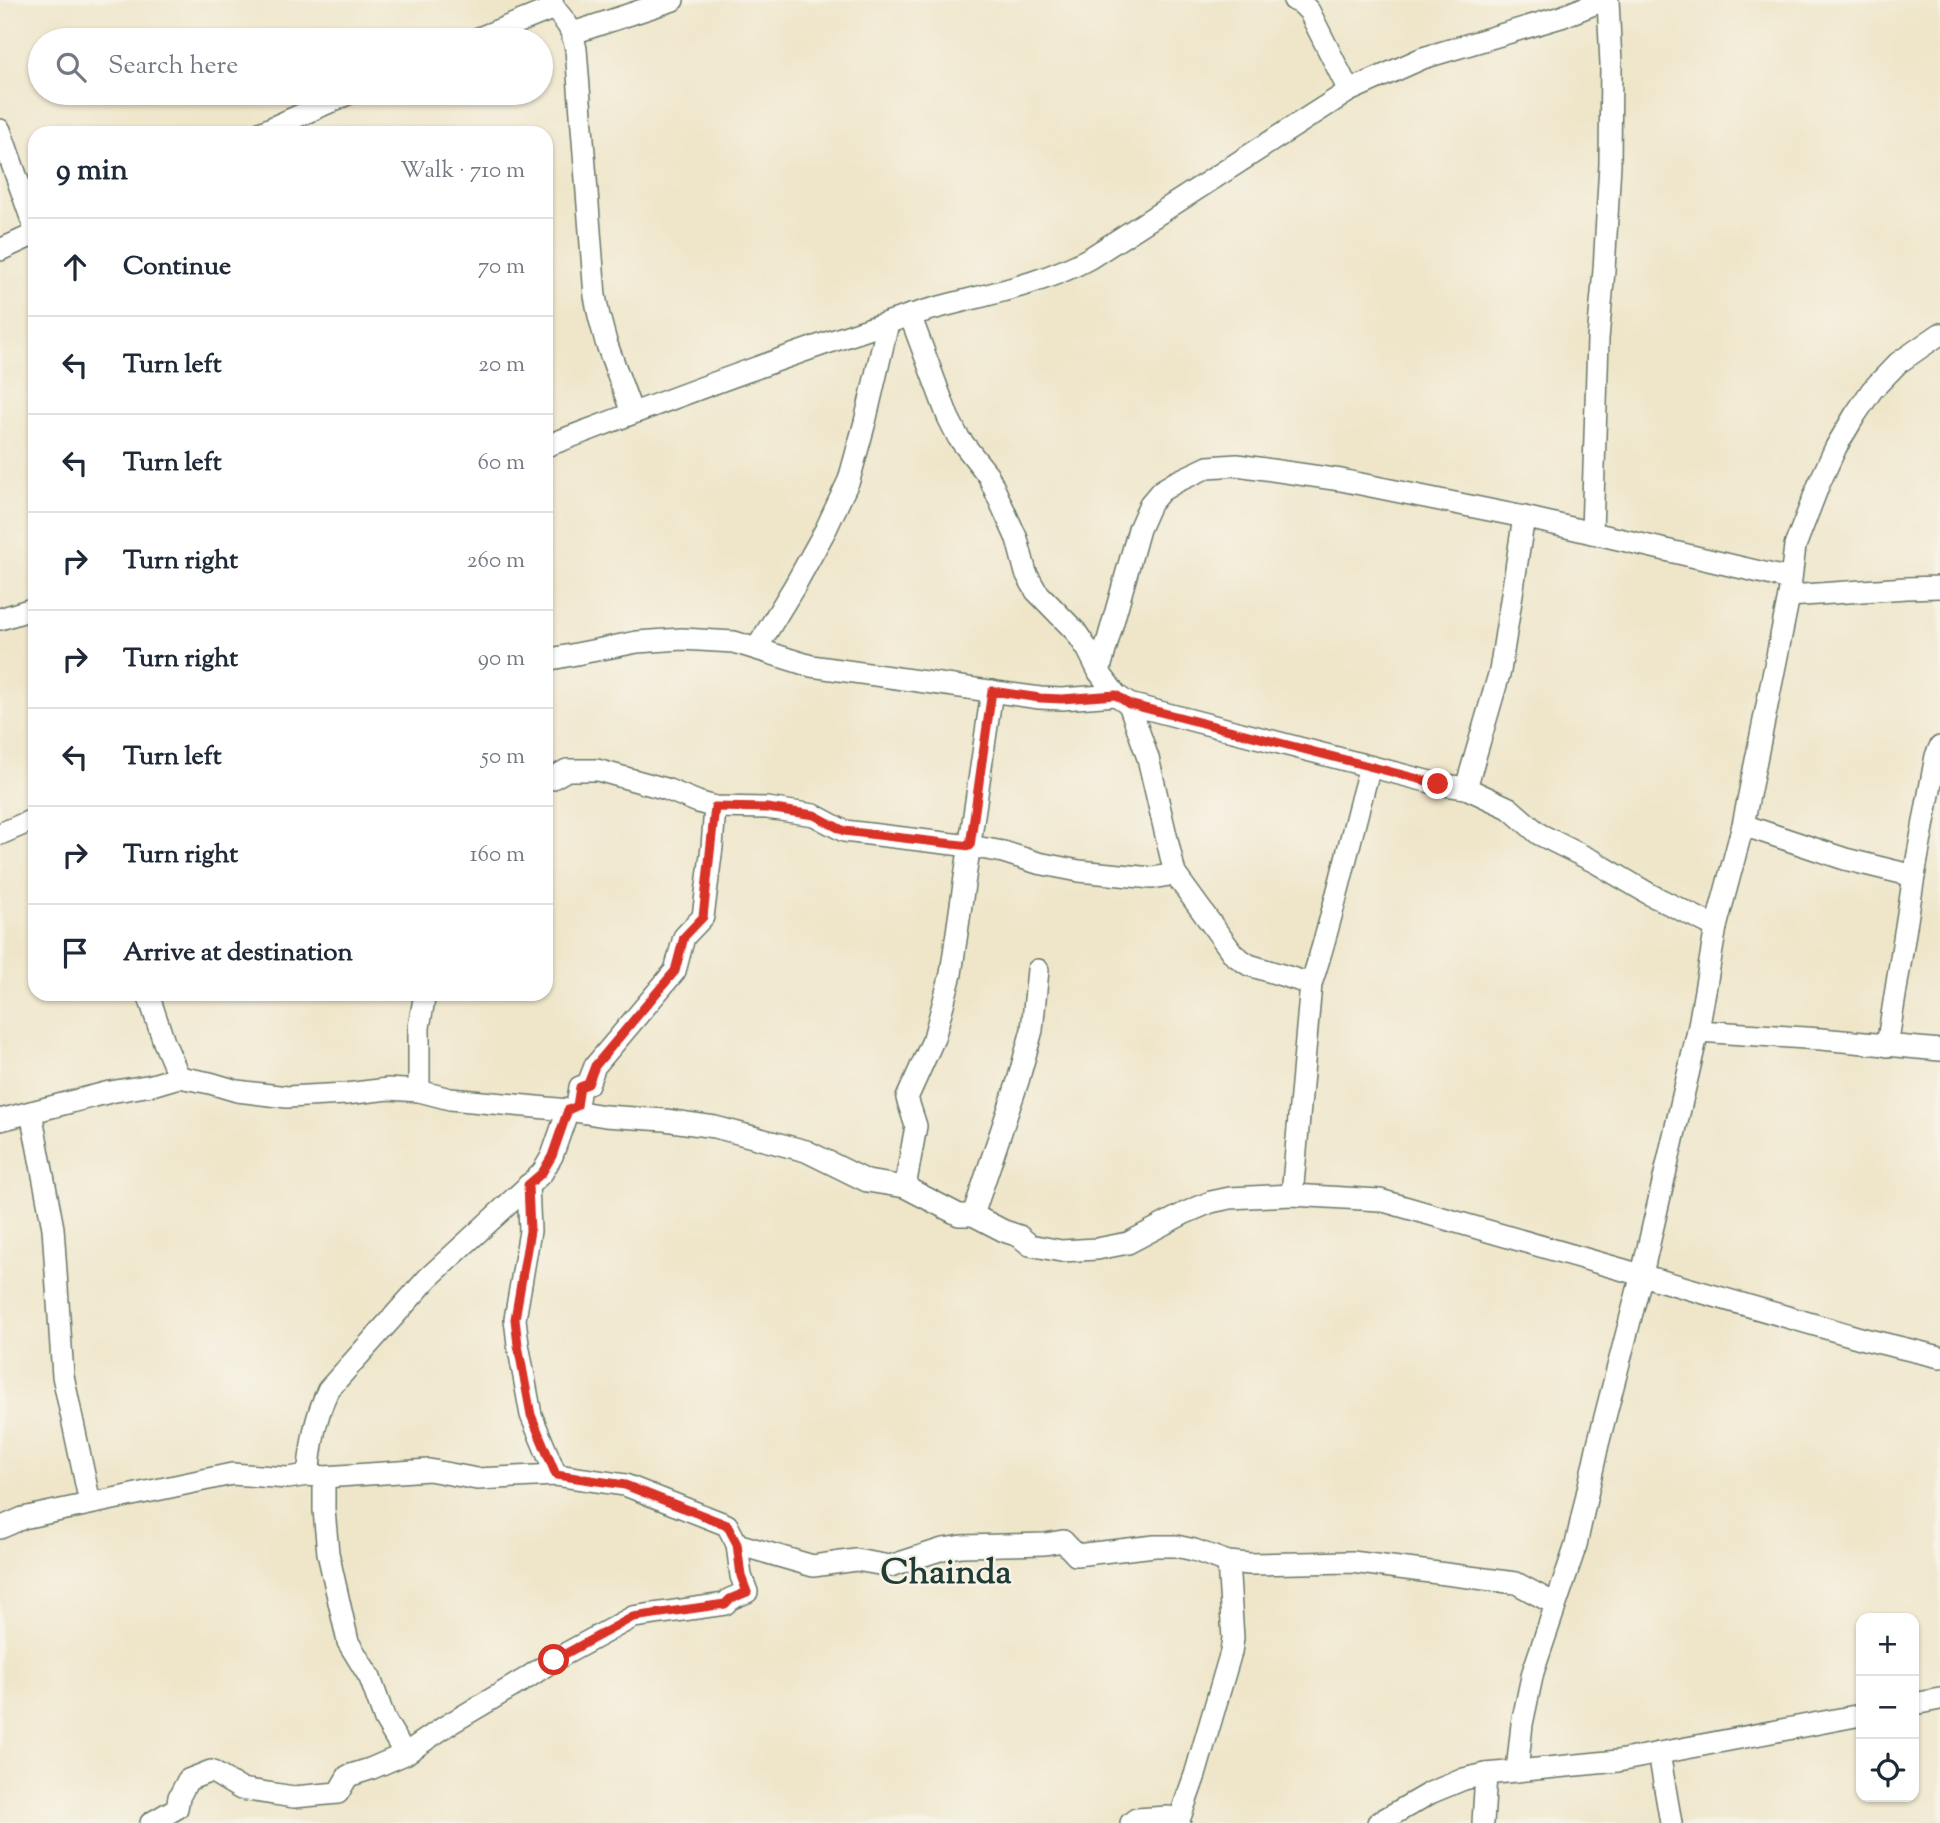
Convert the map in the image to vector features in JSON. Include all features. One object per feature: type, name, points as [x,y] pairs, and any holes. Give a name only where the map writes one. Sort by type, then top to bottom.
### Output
[{"type":"street","points":[[573,33],[673,0]]},
{"type":"street","points":[[1294,0],[1309,11],[1349,91]]},
{"type":"street","points":[[553,443],[910,315],[1049,277],[1074,267],[1349,91],[1423,58],[1561,17],[1606,0],[1611,64],[1610,164],[1598,339],[1592,533]]},
{"type":"street","points":[[500,28],[553,4],[573,33],[599,316],[632,413]]},
{"type":"street","points":[[276,126],[323,105]]},
{"type":"street","points":[[0,130],[28,209]]},
{"type":"street","points":[[0,250],[28,237]]},
{"type":"street","points":[[910,315],[948,417],[958,437],[994,486],[1017,539],[1026,573],[1037,591],[1076,632],[1099,672],[1123,699],[1148,758],[1175,874],[1234,955],[1248,965],[1311,984]]},
{"type":"street","points":[[757,648],[826,529],[849,480],[866,422],[888,323]]},
{"type":"street","points":[[1517,1771],[1522,1724],[1534,1672],[1576,1545],[1698,1031],[1716,927],[1742,825],[1795,546],[1836,447],[1872,390],[1898,363],[1940,334]]},
{"type":"street","points":[[1099,672],[1139,529],[1150,504],[1161,491],[1208,467],[1237,465],[1341,480],[1524,517],[1592,533],[1789,588],[1940,587]]},
{"type":"street","points":[[1466,788],[1500,671],[1524,517]]},
{"type":"street","points":[[0,619],[28,610]]},
{"type":"street","points":[[553,659],[637,642],[682,639],[734,642],[811,666],[1040,698],[1123,699],[1370,767],[1466,788],[1509,808],[1539,834],[1716,927]]},
{"type":"street","points":[[905,1187],[916,1126],[907,1098],[934,1038],[951,974],[992,691]]},
{"type":"street","points":[[1887,1046],[1914,876],[1936,756],[1940,747]]},
{"type":"street","points":[[1292,1195],[1311,984],[1322,952],[1370,767]]},
{"type":"street","points":[[553,778],[567,770],[597,770],[666,789],[715,807],[767,808],[814,815],[844,831],[970,846],[1079,871],[1152,878],[1175,874]]},
{"type":"street","points":[[405,1754],[385,1720],[370,1678],[348,1642],[328,1553],[324,1510],[316,1476],[313,1430],[318,1411],[328,1390],[428,1278],[542,1173],[552,1156],[568,1110],[577,1106],[580,1087],[588,1084],[595,1066],[675,971],[684,937],[703,917],[715,807]]},
{"type":"street","points":[[0,834],[28,822]]},
{"type":"street","points":[[1742,825],[1845,859],[1914,876]]},
{"type":"street","points":[[972,1215],[1018,1081],[1032,1030],[1038,970]]},
{"type":"street","points":[[150,1001],[163,1042],[179,1077]]},
{"type":"street","points":[[419,1091],[419,1027],[424,1001]]},
{"type":"street","points":[[1698,1031],[1940,1050]]},
{"type":"street","points":[[0,1120],[179,1077],[237,1091],[287,1097],[388,1089],[419,1091],[450,1099],[665,1120],[715,1127],[806,1151],[867,1181],[905,1187],[958,1215],[972,1215],[1019,1236],[1030,1245],[1061,1251],[1097,1249],[1128,1243],[1211,1202],[1230,1198],[1292,1195],[1380,1200],[1864,1339],[1940,1357]]},
{"type":"street","points":[[31,1112],[53,1228],[63,1376],[90,1503]]},
{"type":"street","points":[[528,1185],[530,1231],[515,1319],[531,1415],[556,1475]]},
{"type":"street","points":[[0,1528],[23,1518],[232,1474],[288,1478],[429,1469],[477,1479],[556,1475],[625,1485],[727,1525],[737,1544],[741,1576],[747,1592],[725,1604],[633,1617],[554,1660],[405,1754],[348,1776],[338,1793],[293,1797],[241,1789],[211,1771],[188,1780],[179,1797],[177,1808],[151,1823]]},
{"type":"street","points":[[737,1544],[813,1566],[856,1560],[890,1566],[943,1549],[962,1546],[1045,1544],[1063,1541],[1076,1555],[1176,1546],[1228,1562],[1352,1562],[1516,1583],[1555,1604]]},
{"type":"street","points":[[1178,1823],[1231,1652],[1233,1637],[1228,1562]]},
{"type":"street","points":[[1919,1703],[1940,1699]]},
{"type":"street","points":[[1378,1823],[1430,1793],[1464,1779],[1486,1774],[1618,1760],[1856,1716]]},
{"type":"street","points":[[1659,1753],[1671,1823]]},
{"type":"street","points":[[1483,1823],[1486,1774]]},
{"type":"street","points":[[1131,1823],[1136,1819],[1168,1817],[1171,1823]]},
{"type":"district","name":"Chainda","points":[[946,1574]]},
{"type":"route","points":[[554,1660],[633,1617],[725,1604],[747,1592],[741,1576],[737,1544],[727,1525],[625,1485],[556,1475],[531,1415],[515,1319],[530,1231],[528,1185],[542,1173],[552,1156],[568,1110],[577,1106],[580,1087],[588,1084],[595,1066],[675,971],[684,937],[703,917],[715,807],[767,808],[814,815],[844,831],[970,846],[992,691],[1062,699],[1116,695],[1129,704],[1438,784]]}]
